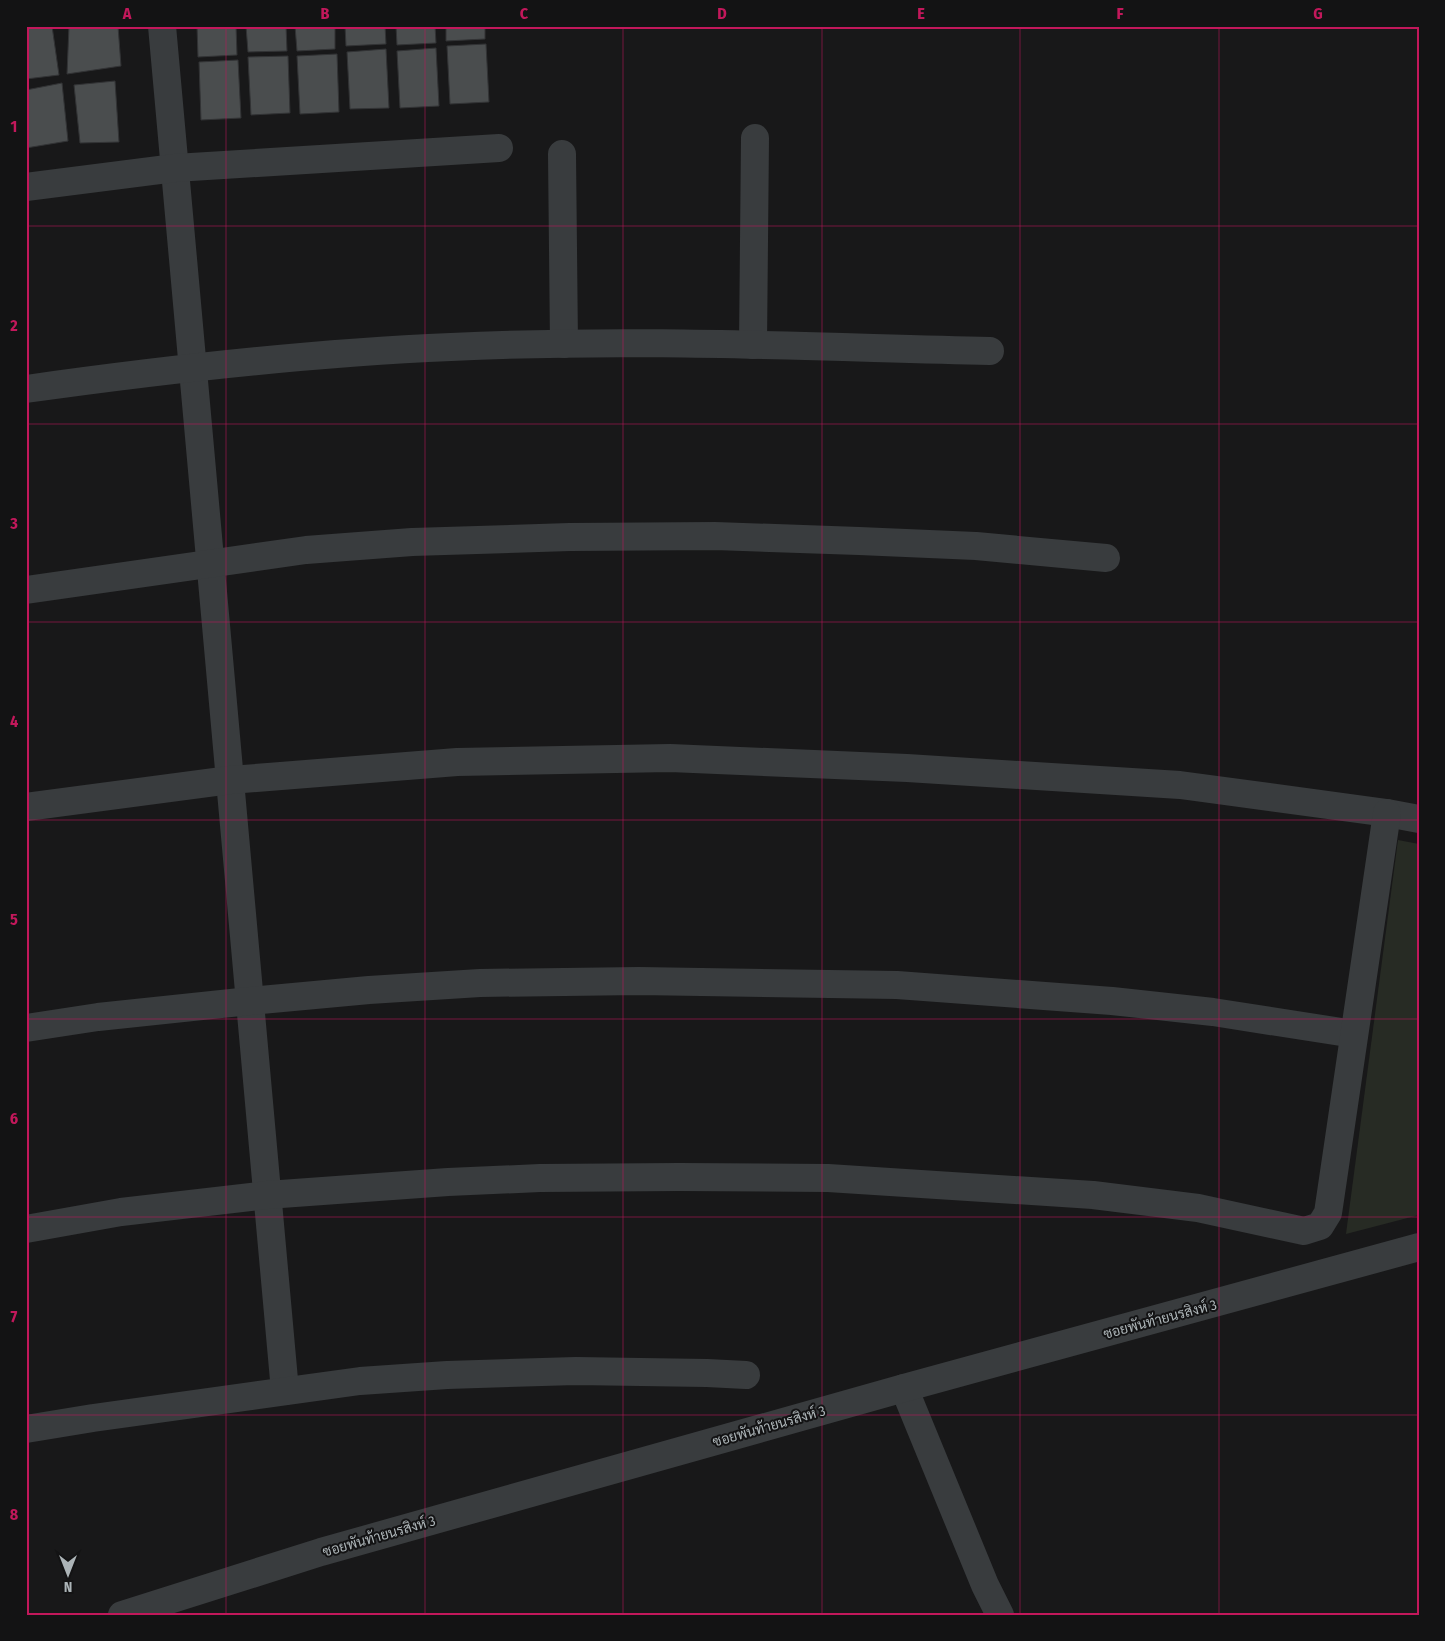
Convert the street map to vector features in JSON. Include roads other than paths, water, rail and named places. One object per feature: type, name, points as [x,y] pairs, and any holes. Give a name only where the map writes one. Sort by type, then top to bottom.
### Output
[{"type":"street","points":[[162,26],[285,1391]]},
{"type":"street","points":[[753,345],[755,138]]},
{"type":"street","points":[[26,187],[175,168],[499,148]]},
{"type":"street","points":[[562,154],[564,344]]},
{"type":"street","points":[[26,389],[193,367],[322,354],[453,347],[564,344],[753,345],[990,351]]},
{"type":"street","points":[[26,590],[306,550],[412,542],[570,537],[714,536],[859,541],[976,546],[1106,558]]},
{"type":"street","points":[[26,807],[230,780],[457,762],[670,758],[907,768],[1180,785],[1419,819]]},
{"type":"street","points":[[26,1228],[121,1212],[267,1195],[448,1182],[540,1178],[828,1178],[1092,1195],[1198,1208],[1304,1231],[1320,1226],[1328,1213],[1387,813]]},
{"type":"street","points":[[26,1028],[250,1001],[480,983],[649,981],[897,985],[1112,1001],[1212,1012],[1354,1034]]},
{"type":"street","name":"ซอยพันท้ายนรสิงห์ 3","points":[[122,1615],[321,1552],[904,1388],[1419,1247]]},
{"type":"street","points":[[26,1429],[360,1381],[447,1375],[576,1371],[746,1375]]},
{"type":"street","points":[[904,1388],[985,1585],[1000,1615]]}]
